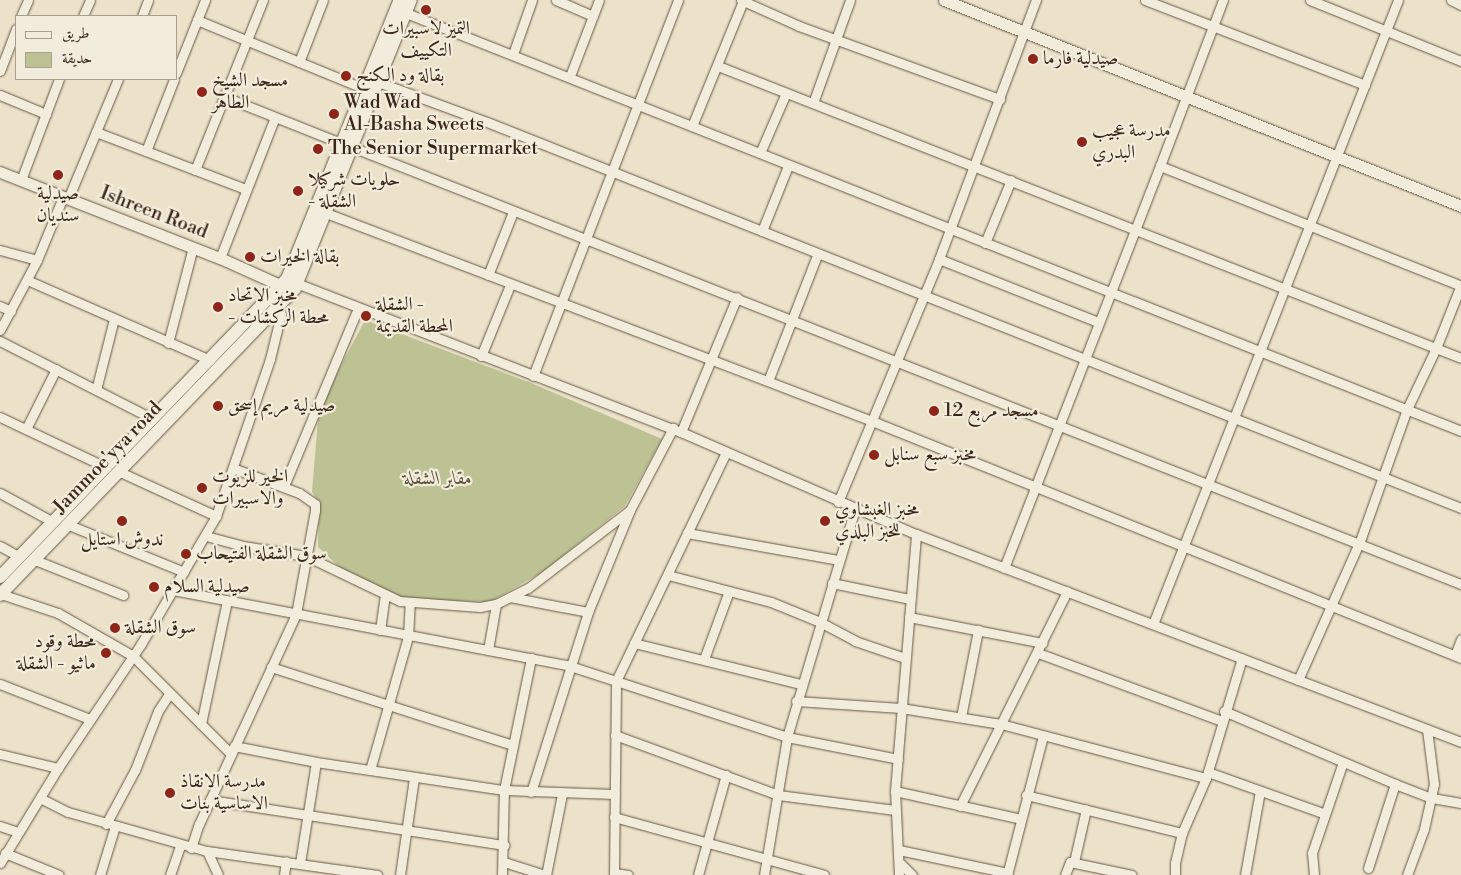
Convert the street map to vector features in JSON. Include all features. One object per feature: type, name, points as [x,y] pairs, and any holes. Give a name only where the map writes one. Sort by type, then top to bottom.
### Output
[{"type":"main road","points":[[236,341],[290,285],[326,213],[365,89],[400,0]]},
{"type":"main road","points":[[290,285],[348,145],[378,82],[411,0]]},
{"type":"main road","name":"Jammoe'yya road","points":[[0,577],[151,418],[210,360],[236,341]]},
{"type":"main road","name":"Jammoe'yya road","points":[[1,595],[120,472],[236,341]]},
{"type":"street","points":[[22,15],[28,0]]},
{"type":"street","points":[[83,15],[90,0]]},
{"type":"street","points":[[142,15],[148,0]]},
{"type":"street","points":[[178,68],[205,0]]},
{"type":"street","points":[[196,170],[263,0]]},
{"type":"street","points":[[299,62],[323,0]]},
{"type":"street","points":[[513,54],[532,0]]},
{"type":"street","points":[[556,0],[593,16]]},
{"type":"street","points":[[570,76],[600,0]]},
{"type":"street","points":[[533,376],[678,0]]},
{"type":"street","points":[[692,126],[718,66],[742,0],[835,39],[1000,99]]},
{"type":"street","points":[[813,103],[850,0]]},
{"type":"street","points":[[944,0],[1461,206]]},
{"type":"street","points":[[838,502],[939,259],[1036,0]]},
{"type":"street","points":[[1145,0],[1365,85]]},
{"type":"street","points":[[1004,568],[1034,486],[1223,0]]},
{"type":"street","points":[[1310,0],[1461,61]]},
{"type":"street","points":[[1153,624],[1398,0]]},
{"type":"street","points":[[1451,0],[1461,5]]},
{"type":"street","points":[[406,13],[570,76],[788,166],[1461,431]]},
{"type":"street","points":[[197,20],[365,89]]},
{"type":"street","points":[[0,71],[15,33]]},
{"type":"street","points":[[718,66],[1461,358]]},
{"type":"street","points":[[21,180],[60,80]]},
{"type":"street","points":[[0,330],[37,260],[96,132],[118,80]]},
{"type":"street","points":[[146,151],[174,80]]},
{"type":"street","points":[[378,82],[612,171],[1461,508]]},
{"type":"street","points":[[760,153],[786,93]]},
{"type":"street","points":[[0,95],[46,114]]},
{"type":"street","points":[[225,97],[513,212],[898,360],[1208,486],[1360,542],[1461,584]]},
{"type":"street","points":[[220,258],[245,189],[275,116]]},
{"type":"street","points":[[96,132],[245,189]]},
{"type":"street","points":[[762,231],[788,166]]},
{"type":"street","points":[[1160,166],[1461,286],[1436,348],[1407,409],[1360,542],[1298,680]]},
{"type":"street","name":"Ishreen Road","points":[[0,172],[290,285]]},
{"type":"street","points":[[985,243],[1011,180]]},
{"type":"street","points":[[488,275],[513,212]]},
{"type":"street","points":[[326,213],[510,285],[872,421],[1458,656],[1461,639]]},
{"type":"street","points":[[168,343],[193,248]]},
{"type":"street","points":[[0,250],[37,260]]},
{"type":"street","points":[[768,381],[790,319],[818,253]]},
{"type":"street","points":[[939,259],[1098,322]]},
{"type":"street","points":[[27,280],[210,360]]},
{"type":"street","points":[[290,285],[358,308],[677,430],[854,509],[916,534],[1461,742]]},
{"type":"street","points":[[481,356],[510,285]]},
{"type":"street","points":[[531,792],[588,612],[630,510],[677,430],[711,360],[738,297]]},
{"type":"street","points":[[0,863],[17,832],[132,656],[206,536],[216,516],[235,469],[270,359],[281,314],[273,303]]},
{"type":"street","points":[[0,306],[11,311]]},
{"type":"street","points":[[284,486],[358,308]]},
{"type":"street","points":[[96,390],[114,319]]},
{"type":"street","points":[[0,341],[151,418]]},
{"type":"street","points":[[26,429],[56,369]]},
{"type":"street","points":[[0,418],[106,467]]},
{"type":"street","points":[[628,875],[614,874],[616,681],[726,452]]},
{"type":"street","points":[[191,848],[210,800],[296,614],[315,504],[284,486],[235,469]]},
{"type":"street","points":[[120,472],[216,516]]},
{"type":"street","points":[[0,494],[53,522]]},
{"type":"street","points":[[764,875],[787,737],[796,700],[854,509]]},
{"type":"street","points":[[206,536],[243,546],[306,556],[332,566],[386,596],[410,603],[480,607],[496,604],[510,597],[581,551],[630,510]]},
{"type":"street","points":[[69,525],[184,572]]},
{"type":"street","points":[[687,533],[838,560]]},
{"type":"street","points":[[899,875],[901,864],[896,791],[916,534]]},
{"type":"street","points":[[0,546],[20,557]]},
{"type":"street","points":[[35,560],[123,595]]},
{"type":"street","points":[[668,575],[771,602],[820,622],[854,641],[905,658]]},
{"type":"street","points":[[832,583],[910,599]]},
{"type":"street","points":[[173,590],[408,637],[570,666],[787,737],[898,759]]},
{"type":"street","points":[[704,659],[729,591]]},
{"type":"street","points":[[960,806],[1067,592]]},
{"type":"street","points":[[1,595],[58,613],[132,656],[201,724],[233,750],[504,790],[562,794],[614,794]]},
{"type":"street","points":[[380,630],[386,596]]},
{"type":"street","points":[[510,597],[588,612]]},
{"type":"street","points":[[201,724],[226,601]]},
{"type":"street","points":[[370,770],[408,637],[410,603]]},
{"type":"street","points":[[488,650],[496,604]]},
{"type":"street","points":[[909,617],[1043,643]]},
{"type":"street","points":[[961,717],[978,630]]},
{"type":"street","points":[[634,643],[801,684]]},
{"type":"street","points":[[1038,653],[1222,721]]},
{"type":"street","points":[[502,875],[505,845],[504,790],[530,658]]},
{"type":"street","points":[[1176,875],[1175,863],[1182,833],[1207,775],[1224,710],[1242,658]]},
{"type":"street","points":[[272,667],[513,745]]},
{"type":"street","points":[[0,684],[90,719]]},
{"type":"street","points":[[100,875],[110,825],[135,770],[158,711],[169,694]]},
{"type":"street","points":[[796,700],[902,708],[1001,724],[1043,736],[1207,775],[1325,814]]},
{"type":"street","points":[[1224,710],[1394,784],[1432,798],[1461,803]]},
{"type":"street","points":[[1407,875],[1432,798],[1434,768],[1427,729]]},
{"type":"street","points":[[615,735],[778,794],[896,810]]},
{"type":"street","points":[[899,850],[1007,874],[1043,736]]},
{"type":"street","points":[[0,754],[58,768]]},
{"type":"street","points":[[300,863],[316,762]]},
{"type":"street","points":[[1314,875],[1312,853],[1343,762]]},
{"type":"street","points":[[698,875],[726,775]]},
{"type":"street","points":[[400,875],[414,778]]},
{"type":"street","points":[[1368,868],[1394,784]]},
{"type":"street","points":[[896,791],[1021,819]]},
{"type":"street","points":[[1245,875],[1260,791]]},
{"type":"street","points":[[504,862],[546,875],[562,794]]},
{"type":"street","points":[[1026,796],[1182,833]]},
{"type":"street","points":[[40,798],[58,808],[180,846],[377,875]]},
{"type":"street","points":[[210,800],[505,845]]},
{"type":"street","points":[[1074,862],[1086,809]]},
{"type":"street","points":[[614,817],[706,842],[766,861],[824,875]]},
{"type":"street","points":[[0,826],[17,832]]},
{"type":"street","points":[[170,875],[180,846]]},
{"type":"street","points":[[208,851],[218,875]]},
{"type":"street","points":[[6,853],[59,875]]},
{"type":"street","points":[[284,875],[286,861]]},
{"type":"street","points":[[1065,875],[1069,862],[1132,875]]},
{"type":"street","points":[[901,864],[912,875]]},
{"type":"green space","name":"مقابر الشقلة","points":[[365,320],[531,383],[662,439],[625,506],[544,571],[490,602],[393,599],[347,574],[318,547],[319,503],[312,492],[319,407]]},
{"type":"place","name":"التميز لاسبيرات التكييف","points":[[426,10]]},
{"type":"place","name":"صيدلية فارما","points":[[1033,59]]},
{"type":"place","name":"بقالة ود الكنج","points":[[346,76]]},
{"type":"place","name":"مسجد الشيخ الطاهر","points":[[202,92]]},
{"type":"place","name":"Wad Wad Al-Basha Sweets","points":[[334,114]]},
{"type":"place","name":"مدرسة عجيب البدري","points":[[1082,142]]},
{"type":"place","name":"The Senior Supermarket","points":[[318,149]]},
{"type":"place","name":"صيدلية سنديان","points":[[58,175]]},
{"type":"place","name":"حلويات شركيلا - الشقلة","points":[[298,191]]},
{"type":"place","name":"بقالة الخيرات","points":[[250,257]]},
{"type":"place","name":"مخبز الاتحاد - محطة الركشات","points":[[218,307]]},
{"type":"place","name":"الشقلة - المحطة القديمة","points":[[366,316]]},
{"type":"place","name":"صيدلية مريم إسحق","points":[[218,406]]},
{"type":"place","name":"مسجد مربع 12","points":[[934,411]]},
{"type":"place","name":"مخبز سبع سنابل","points":[[874,455]]},
{"type":"place","name":"الخير للزيوت والاسبيرات","points":[[202,488]]},
{"type":"place","name":"ندوش استايل","points":[[122,521]]},
{"type":"place","name":"مخبز الغبشاوي للخبز البلدي","points":[[825,521]]},
{"type":"place","name":"سوق الشقلة الفتيحاب","points":[[186,554]]},
{"type":"place","name":"صيدلية السلام","points":[[154,587]]},
{"type":"place","name":"سوق الشقلة","points":[[115,628]]},
{"type":"place","name":"محطة وقود ماثيو - الشقلة","points":[[106,653]]},
{"type":"place","name":"مدرسة الانقاذ الاساسية بنات","points":[[170,793]]}]
